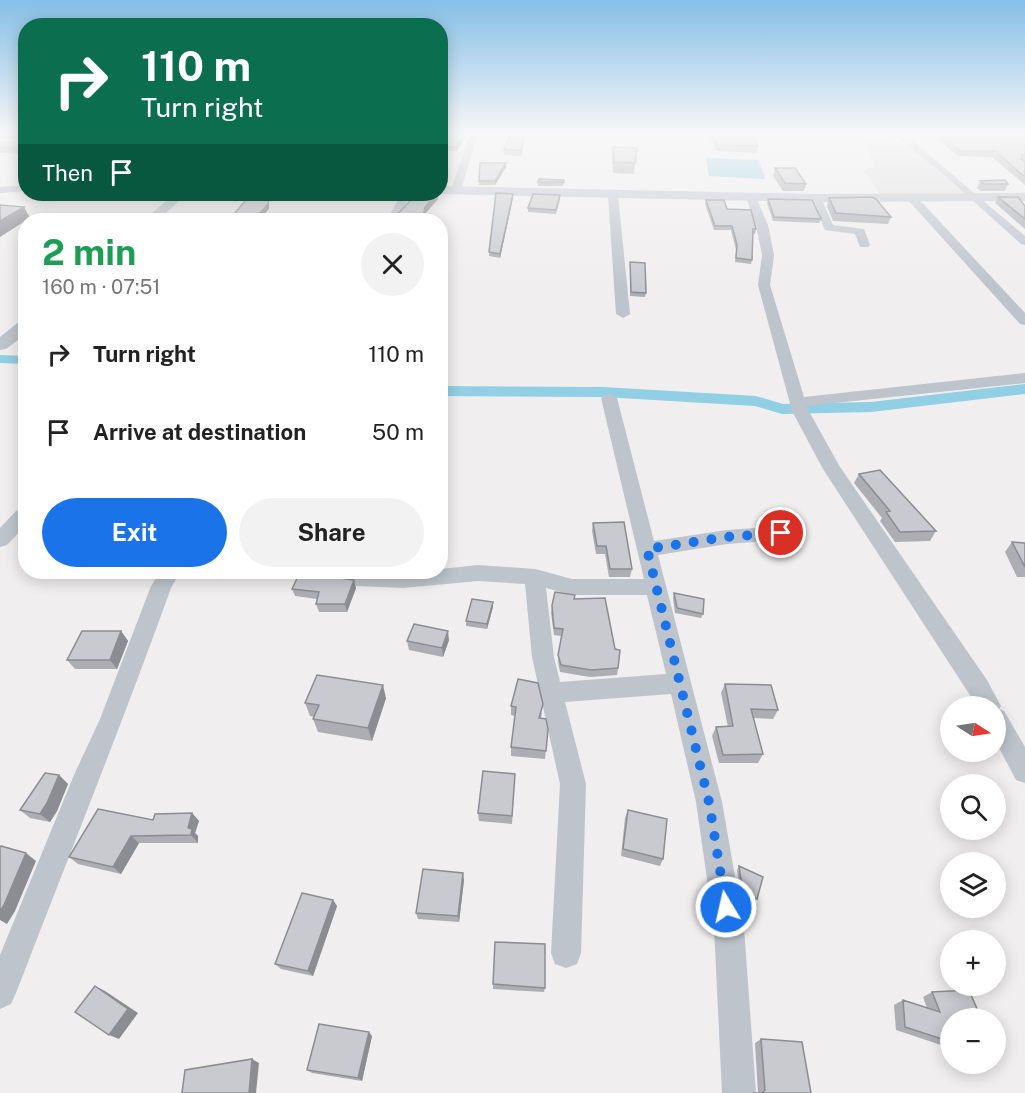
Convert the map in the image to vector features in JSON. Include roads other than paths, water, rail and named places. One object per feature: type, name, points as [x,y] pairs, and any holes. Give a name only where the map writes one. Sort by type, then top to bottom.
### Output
[{"type":"main road","points":[[448,190],[816,198],[1025,197]]},
{"type":"street","points":[[456,190],[458,184]]},
{"type":"street","points":[[961,184],[1025,242]]},
{"type":"street","points":[[0,189],[18,188]]},
{"type":"street","points":[[613,195],[623,314]]},
{"type":"street","points":[[752,197],[762,225],[768,255],[764,285],[802,399],[800,411],[832,469],[984,696]]},
{"type":"street","points":[[816,198],[829,228],[860,231],[864,245]]},
{"type":"street","points":[[912,198],[1025,321]]},
{"type":"street","points":[[158,213],[173,201]]},
{"type":"street","points":[[0,345],[18,331]]},
{"type":"street","points":[[802,399],[865,396],[1025,378]]},
{"type":"street","points":[[610,401],[709,802],[729,928],[739,1093]]},
{"type":"street","points":[[0,540],[18,521]]},
{"type":"street","points":[[647,549],[727,537],[781,533]]},
{"type":"street","points":[[448,576],[478,573],[535,577],[572,587],[656,587]]},
{"type":"street","points":[[535,577],[543,657],[573,784],[566,953]]},
{"type":"street","points":[[0,993],[87,775],[112,719],[166,579]]},
{"type":"street","points":[[380,579],[414,579]]},
{"type":"street","points":[[551,693],[680,683]]},
{"type":"street","points":[[1006,736],[1025,771]]},
{"type":"waterway","points":[[0,359],[18,360]]},
{"type":"waterway","points":[[448,391],[603,392],[756,401],[782,409],[871,407],[1025,389]]}]
